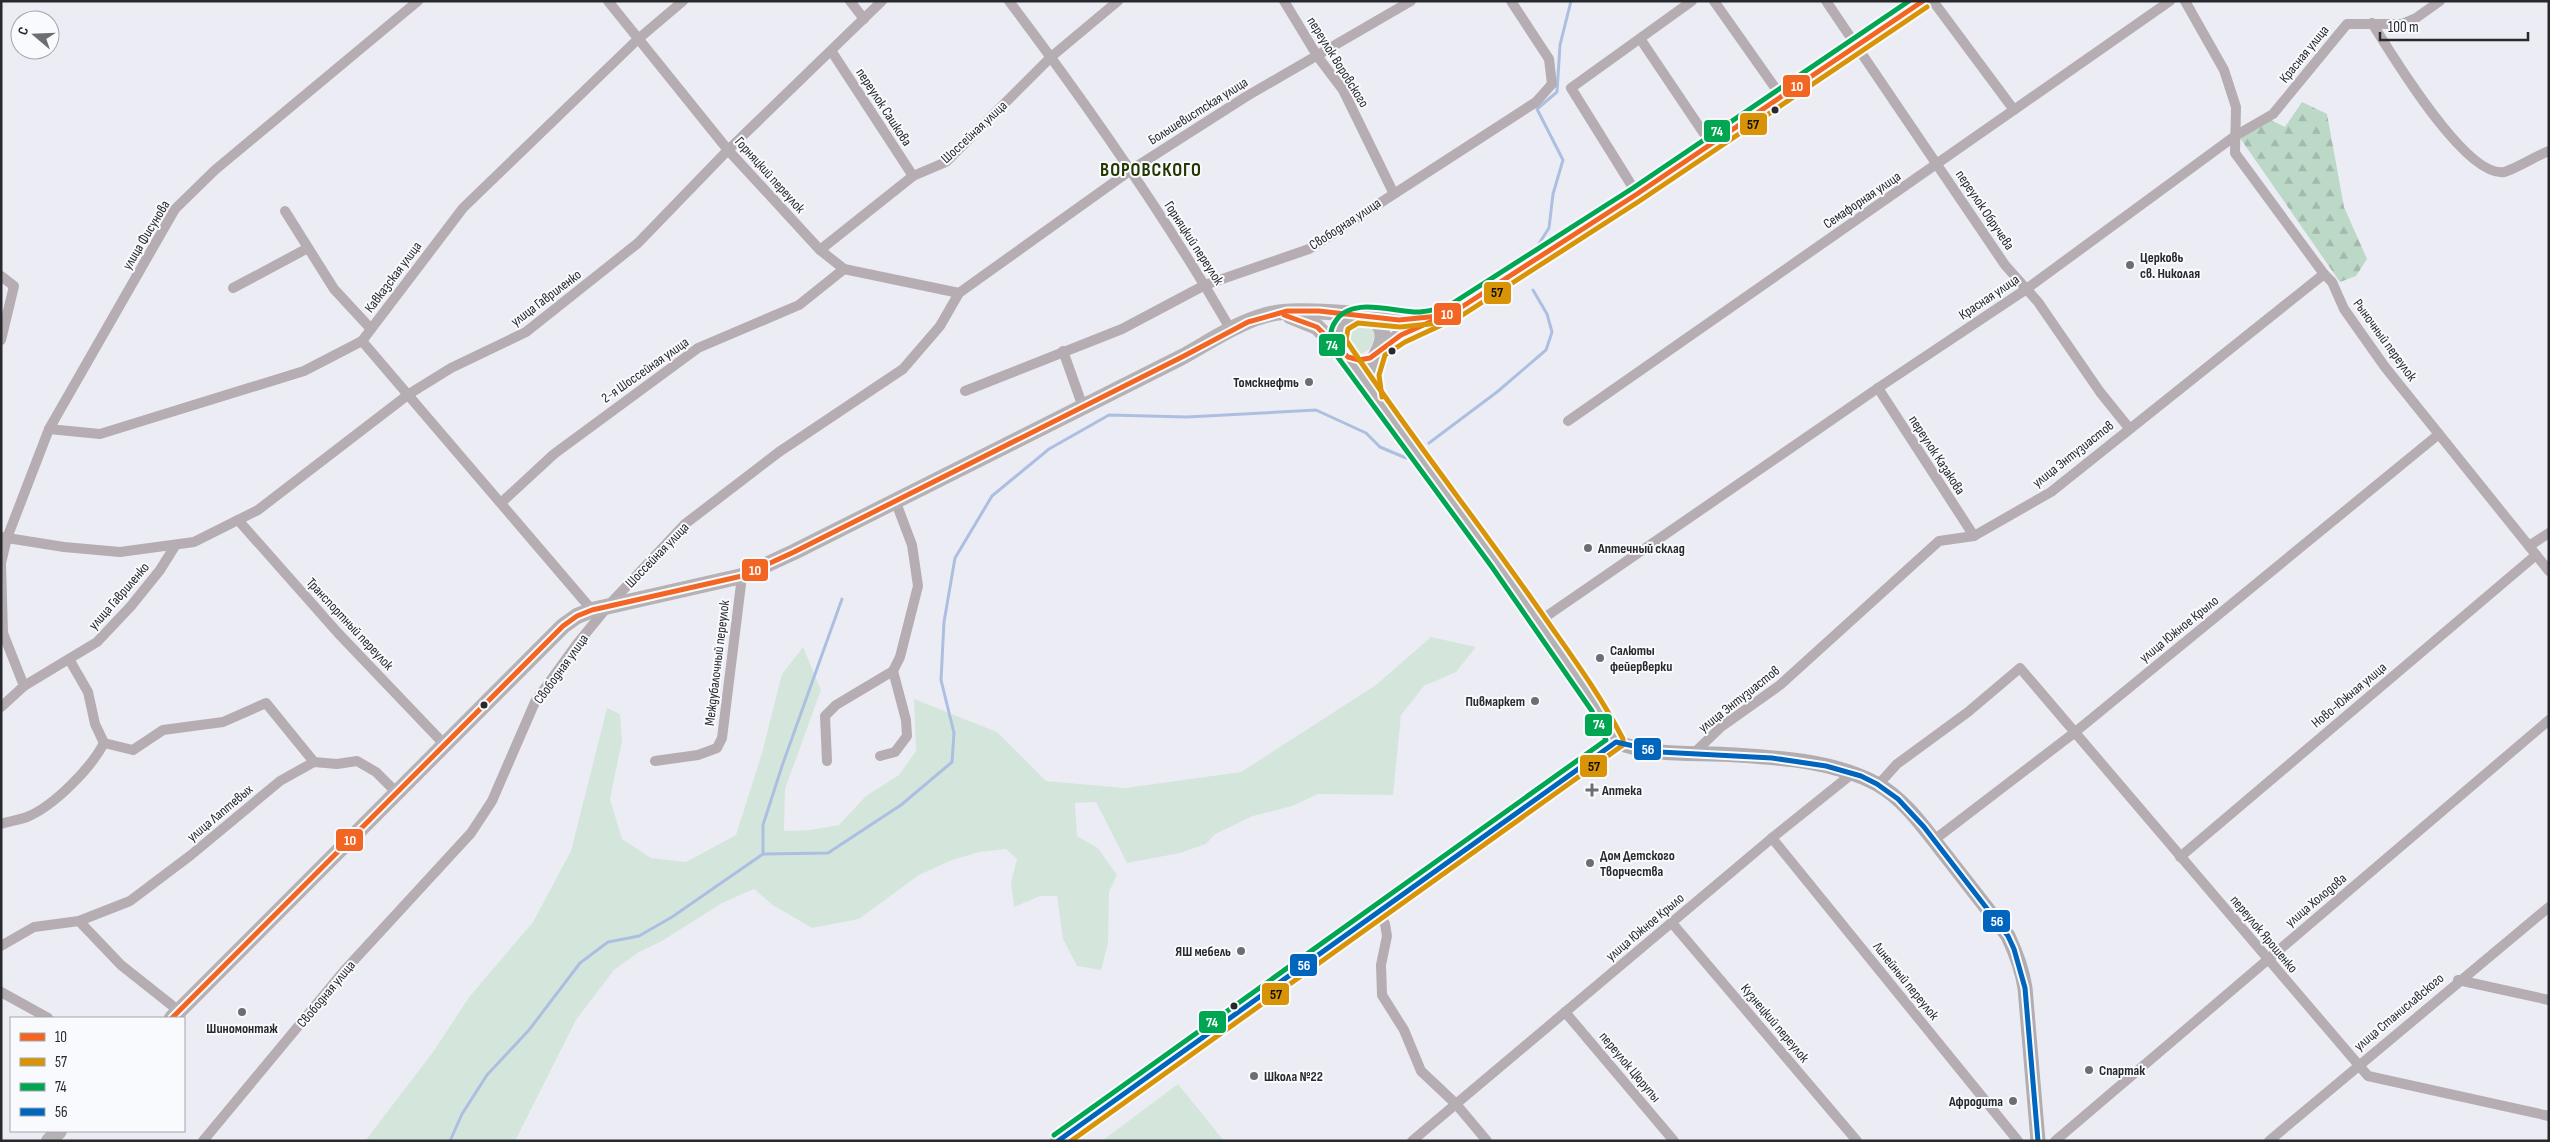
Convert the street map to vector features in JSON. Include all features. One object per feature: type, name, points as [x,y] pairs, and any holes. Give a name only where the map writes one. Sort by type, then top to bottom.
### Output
[{"type":"main road","points":[[1375,398],[1371,375],[1374,359],[1379,350],[1383,339],[1381,327],[1373,318],[1365,315],[1350,317],[1341,325],[1337,336],[1343,352],[1359,360],[1370,358],[1379,350],[1401,335],[1448,315],[1636,194],[1856,44],[1923,1]]},
{"type":"main road","points":[[175,1015],[562,626],[577,616],[608,606],[742,576],[794,552],[1083,407],[1231,330],[1268,314],[1298,311],[1365,315],[1400,320],[1448,315]]},
{"type":"main road","points":[[1268,314],[1284,315],[1309,322],[1327,335],[1343,352],[1598,707],[1616,742],[1635,750],[1660,754],[1694,753],[1814,763],[1853,773],[1878,784],[1907,806],[2008,936],[2021,967],[2038,1141]]},
{"type":"main road","points":[[1058,1141],[1616,742]]},
{"type":"main road","points":[[49,1141],[58,1132]]},
{"type":"street","name":"улица Фисунова","points":[[24,686],[3,633],[1,564],[4,538],[49,430],[175,209],[215,170],[418,1]]},
{"type":"street","name":"Горняцкий переулок","points":[[608,1],[637,40],[728,150],[820,250],[844,269],[959,293]]},
{"type":"street","name":"Кавказская улица","points":[[49,430],[100,434],[304,371],[362,341],[463,208],[637,40],[684,1]]},
{"type":"street","points":[[850,1],[864,19]]},
{"type":"street","name":"улица Гавриленко","points":[[4,538],[64,547],[120,552],[175,546],[194,542],[258,510],[409,394],[451,368],[526,332],[638,243],[728,150],[832,52],[882,1]]},
{"type":"street","name":"Горняцкий переулок","points":[[1010,1],[1052,57],[1131,170],[1205,285],[1231,330]]},
{"type":"street","name":"Шоссейная улица","points":[[820,250],[913,176],[946,162],[1052,57],[1118,1]]},
{"type":"street","name":"переулок Воровского","points":[[1284,1],[1318,57],[1342,90],[1394,192]]},
{"type":"street","name":"Большевистская улица","points":[[959,293],[1131,170],[1247,96],[1318,57],[1411,1]]},
{"type":"street","name":"Свободная улица","points":[[965,391],[1122,329],[1205,285],[1309,249],[1394,192],[1536,102],[1552,84],[1549,59],[1511,1]]},
{"type":"street","points":[[1636,194],[1571,88],[1641,40],[1692,1]]},
{"type":"street","points":[[1714,1],[1781,96]]},
{"type":"street","name":"переулок Обручева","points":[[1826,1],[2005,265],[2025,290],[2038,302],[2100,392],[2129,428]]},
{"type":"street","points":[[1933,1],[2014,110]]},
{"type":"street","name":"Семафорная улица","points":[[1568,421],[1938,165],[2170,1]]},
{"type":"street","name":"Рыночный переулок","points":[[2186,1],[2224,70],[2236,107],[2235,153],[2324,274],[2332,282],[2344,310],[2374,352],[2549,571]]},
{"type":"street","name":"Красная улица","points":[[1538,622],[1878,388],[2025,290],[2235,136],[2273,114],[2347,24],[2402,24],[2416,18],[2440,1]]},
{"type":"street","points":[[2372,23],[2410,83],[2445,131],[2473,158],[2490,170],[2504,172],[2549,150]]},
{"type":"street","points":[[1641,40],[1711,144]]},
{"type":"street","name":"переулок Сашкова","points":[[832,52],[913,176]]},
{"type":"street","points":[[285,211],[334,290],[371,329]]},
{"type":"street","points":[[232,288],[308,248]]},
{"type":"street","name":"2-я Шоссейная улица","points":[[502,502],[554,454],[698,348],[799,305],[844,269]]},
{"type":"street","name":"улица Энтузиастов","points":[[1694,753],[1722,727],[1780,685],[1939,541],[1974,536],[2051,492],[2324,274]]},
{"type":"street","points":[[1,276],[14,286],[1,340]]},
{"type":"street","name":"Шоссейная улица","points":[[608,606],[685,524],[779,452],[903,369],[940,326],[959,293]]},
{"type":"street","points":[[362,341],[502,502],[592,610]]},
{"type":"street","points":[[1063,351],[1083,407]]},
{"type":"street","name":"переулок Казакова","points":[[1878,388],[1974,536]]},
{"type":"street","name":"улица Южное Крыло","points":[[1934,840],[2074,733],[2438,434]]},
{"type":"street","points":[[827,761],[825,716],[836,705],[893,671],[900,657],[918,586],[912,545],[896,500]]},
{"type":"street","name":"Транспортный переулок","points":[[238,520],[338,633],[444,744]]},
{"type":"street","points":[[2529,546],[2549,533]]},
{"type":"street","name":"улица Гавриленко","points":[[1,707],[24,686],[97,642],[131,606],[160,570],[175,546]]},
{"type":"street","name":"Ново-Южная улица","points":[[2180,856],[2536,554]]},
{"type":"street","name":"Междубалочный переулок","points":[[655,761],[698,755],[718,748],[722,738],[742,576]]},
{"type":"street","name":"Свободная улица","points":[[203,1141],[344,971],[471,833],[492,801],[535,702],[577,644],[608,606]]},
{"type":"street","points":[[69,659],[88,692],[95,724],[104,743]]},
{"type":"street","name":"переулок Ярошенко","points":[[1878,784],[1897,764],[1968,712],[2020,668],[2357,1066],[2368,1076],[2549,1116]]},
{"type":"street","points":[[880,756],[895,752],[907,736],[906,720],[893,671]]},
{"type":"street","points":[[104,743],[133,750],[163,730],[223,722],[266,703],[314,762],[337,764],[357,761],[376,772],[397,793]]},
{"type":"street","name":"улица Холодова","points":[[2055,1141],[2549,720]]},
{"type":"street","points":[[1,824],[29,816],[61,794],[84,772],[104,743]]},
{"type":"street","name":"улица Лаптевых","points":[[1,946],[34,927],[78,921],[130,901],[191,855],[280,781],[314,762]]},
{"type":"street","name":"улица Южное Крыло","points":[[1412,1141],[1772,838],[1853,773]]},
{"type":"street","name":"Линейный переулок","points":[[1772,838],[2018,1141]]},
{"type":"street","name":"улица Станиславского","points":[[2270,1141],[2458,980],[2549,907]]},
{"type":"street","points":[[1378,912],[1385,924],[1387,936],[1381,965],[1382,995],[1404,1030],[1421,1071],[1456,1104],[1487,1141]]},
{"type":"street","points":[[78,921],[121,965],[175,1015]]},
{"type":"street","name":"Кузнецкий переулок","points":[[1672,923],[1857,1141]]},
{"type":"street","points":[[2458,980],[2549,1000]]},
{"type":"street","points":[[1,992],[46,1017]]},
{"type":"street","name":"переулок Цюрупы","points":[[1565,1012],[1674,1141]]},
{"type":"green space","points":[[2302,102],[2327,114],[2344,207],[2367,259],[2356,276],[2340,282],[2240,138],[2269,119],[2285,127]]},
{"type":"green space","points":[[1359,320],[1373,327],[1374,334],[1371,346],[1363,353],[1353,352],[1348,347],[1344,332]]},
{"type":"green space","points":[[1431,637],[1476,647],[1456,672],[1424,686],[1401,715],[1393,795],[1318,794],[1292,806],[1253,816],[1215,834],[1206,844],[1180,853],[1127,863],[1096,802],[1075,803],[1077,836],[1098,848],[1117,875],[1109,892],[1108,944],[1101,970],[1077,966],[1063,939],[1057,896],[1040,896],[1014,907],[1011,882],[1017,859],[1006,849],[980,852],[952,860],[919,875],[859,919],[812,928],[771,904],[754,889],[722,903],[662,941],[639,952],[614,970],[576,1020],[515,1141],[365,1141],[433,1052],[470,996],[533,922],[571,851],[607,708],[620,714],[622,741],[610,799],[622,839],[651,858],[686,862],[736,835],[762,753],[782,674],[803,647],[821,690],[785,789],[784,831],[810,830],[839,825],[866,796],[899,775],[916,751],[914,699],[997,732],[1046,781],[1125,788],[1241,772],[1376,685]]},
{"type":"green space","points":[[1178,1084],[1224,1141],[1102,1141]]},
{"type":"waterway","points":[[1533,253],[1549,228],[1553,194],[1563,160],[1537,109],[1557,92],[1560,45],[1571,1]]},
{"type":"waterway","points":[[1429,443],[1497,392],[1546,350],[1552,332],[1547,314],[1533,290]]},
{"type":"waterway","points":[[763,854],[828,853],[901,805],[952,762],[954,733],[941,680],[944,622],[955,558],[992,496],[1049,449],[1109,415],[1187,417],[1316,410],[1366,433],[1380,447],[1406,458]]},
{"type":"waterway","points":[[450,1141],[462,1114],[487,1075],[529,1030],[580,963],[608,942],[639,936],[672,917],[763,854],[763,825],[782,766],[842,599]]},
{"type":"transit line","name":"74","points":[[1054,1135],[1606,740],[1592,711],[1492,567],[1334,352],[1331,337],[1335,322],[1342,314],[1362,307],[1420,312],[1437,309],[1453,303],[1633,188],[1909,1]]},
{"type":"transit line","name":"10","points":[[1284,315],[1317,327],[1348,357],[1359,360],[1370,358],[1401,335],[1457,310],[1637,194],[1923,1]]},
{"type":"transit line","name":"57","points":[[1382,397],[1379,375],[1385,355],[1405,342],[1461,316],[1641,200],[1927,7]]},
{"type":"transit line","name":"10","points":[[173,1017],[563,626],[577,616],[592,610],[742,576],[794,552],[1248,322],[1287,311],[1319,311],[1399,320],[1449,315]]},
{"type":"transit line","name":"57","points":[[1071,1141],[1623,745],[1623,739],[1596,692],[1346,340],[1348,329],[1358,323],[1400,327],[1450,322]]},
{"type":"transit line","name":"56","points":[[1058,1141],[1616,742],[1660,752],[1772,758],[1826,766],[1861,776],[1877,784],[1898,799],[1924,827],[2008,936],[2014,949],[2025,988],[2038,1141]]},
{"type":"place","name":"Церковь св. Николая","points":[[2130,265]]},
{"type":"place","name":"Томскнефть","points":[[1309,382]]},
{"type":"place","name":"Аптечный склад","points":[[1588,548]]},
{"type":"place","name":"Салюты фейерверки","points":[[1600,658]]},
{"type":"place","name":"Пивмаркет","points":[[1535,701]]},
{"type":"place","name":"Аптека","points":[[1592,790]]},
{"type":"place","name":"Дом Детского Творчества","points":[[1590,863]]},
{"type":"place","name":"ЯШ мебель","points":[[1241,951]]},
{"type":"place","name":"Шиномонтаж","points":[[242,1012]]},
{"type":"place","name":"Спартак","points":[[2089,1070]]},
{"type":"place","name":"Школа №22","points":[[1254,1076]]},
{"type":"place","name":"Афродита","points":[[2013,1101]]},
{"type":"district","name":"ВОРОВСКОГО","points":[[1151,170]]}]
